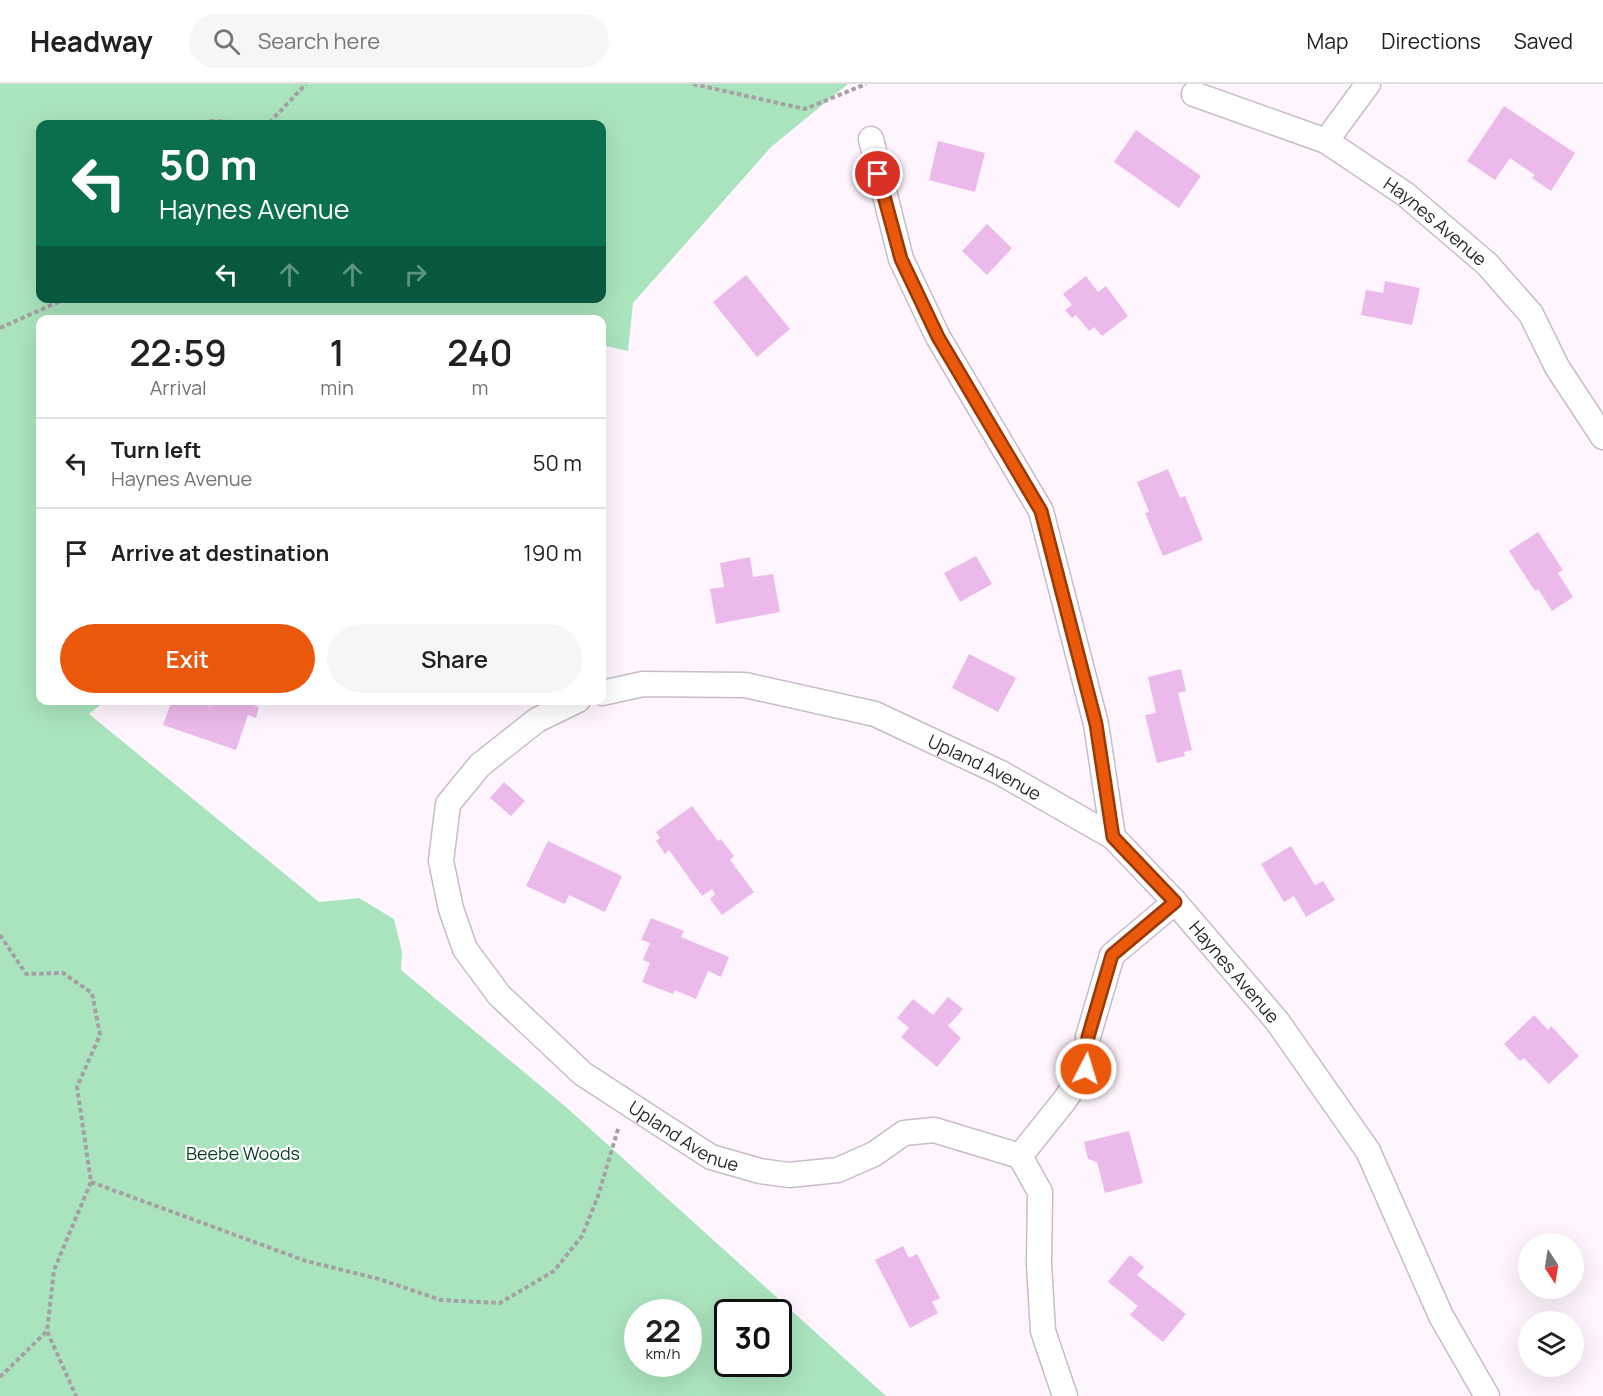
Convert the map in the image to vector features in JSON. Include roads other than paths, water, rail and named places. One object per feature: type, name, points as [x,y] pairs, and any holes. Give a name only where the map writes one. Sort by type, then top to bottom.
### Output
[{"type":"street","points":[[1326,141],[1368,84]]},
{"type":"street","name":"Haynes Avenue","points":[[1194,94],[1326,141],[1405,194],[1487,264],[1531,314],[1557,367],[1603,438]]},
{"type":"street","points":[[871,138],[901,259],[938,337],[1041,511],[1096,724],[1113,837]]},
{"type":"street","name":"Upland Avenue","points":[[606,692],[643,684],[745,685],[875,714],[1001,773],[1113,837]]},
{"type":"street","name":"Upland Avenue","points":[[568,705],[537,720],[480,765],[448,804],[441,861],[451,909],[465,949],[499,995],[583,1074],[711,1156],[760,1172],[789,1175],[838,1170],[874,1155],[904,1133],[934,1130],[1020,1156]]},
{"type":"street","name":"Haynes Avenue","points":[[1113,837],[1175,902],[1277,1021],[1368,1151],[1441,1316],[1487,1396]]},
{"type":"street","points":[[1065,1396],[1043,1331],[1039,1264],[1040,1192],[1020,1156],[1064,1101],[1086,1069],[1088,1037],[1112,955],[1175,902]]},
{"type":"park label","name":"Beebe Woods","points":[[243,1153]]}]
